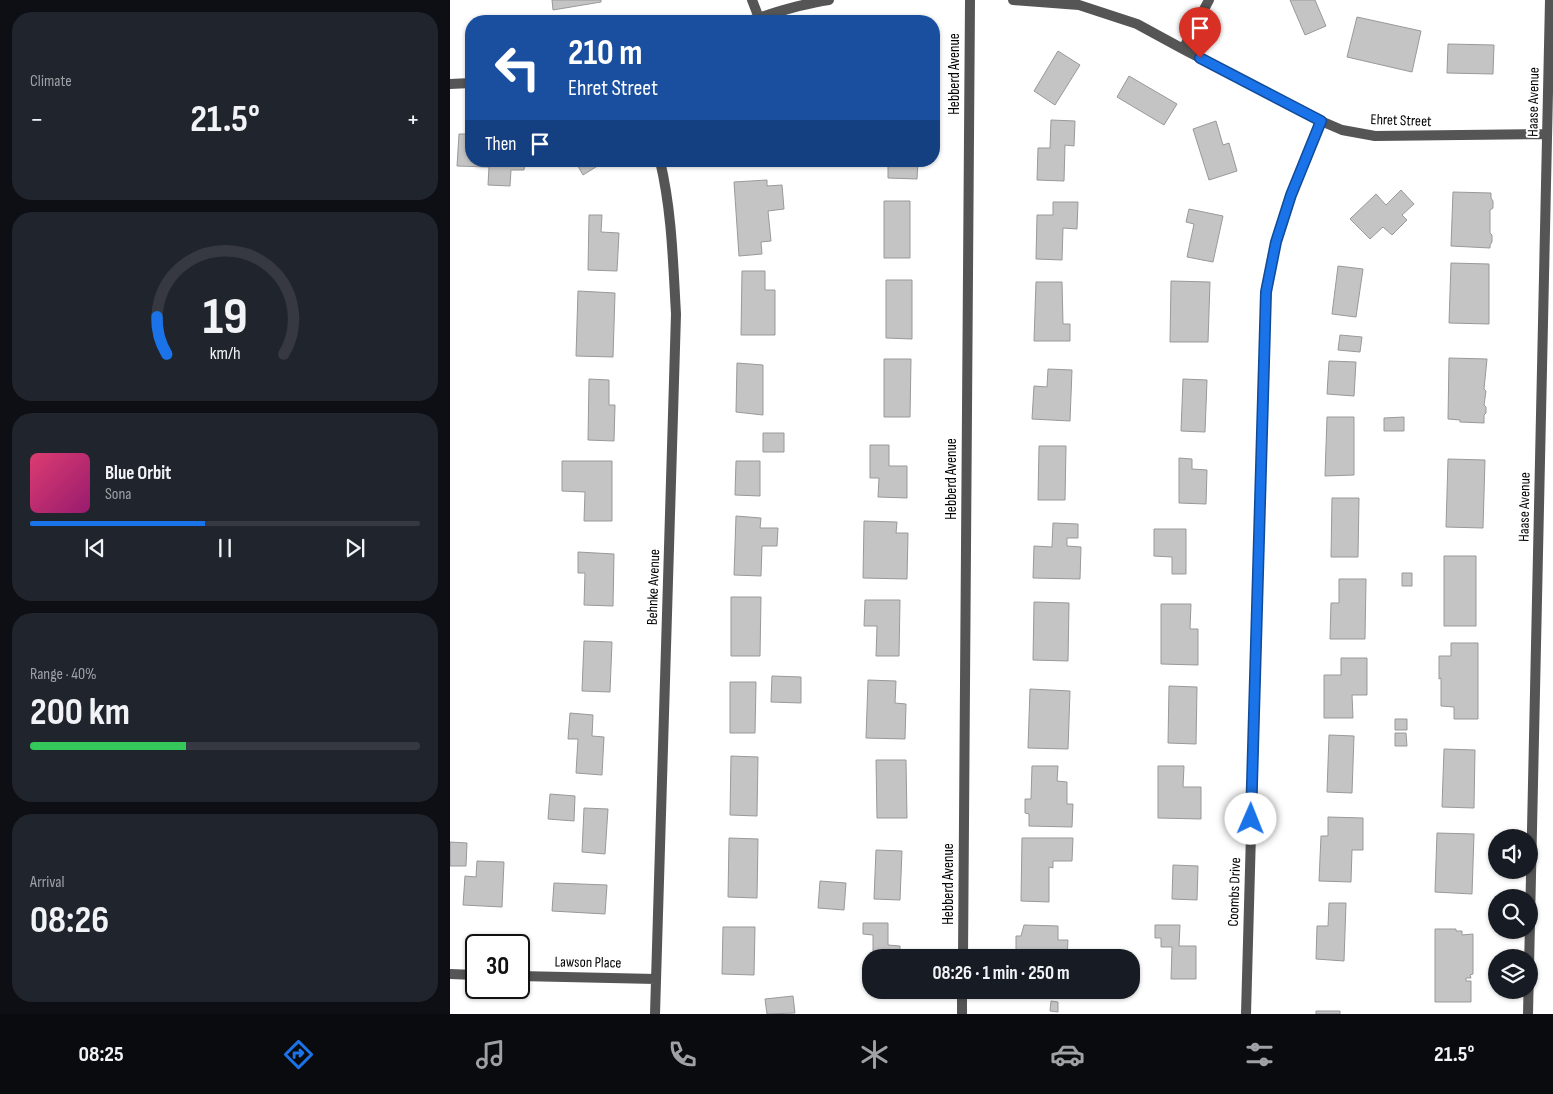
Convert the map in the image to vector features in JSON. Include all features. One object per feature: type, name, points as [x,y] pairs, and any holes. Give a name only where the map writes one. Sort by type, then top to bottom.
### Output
[{"type":"street","points":[[752,0],[754,15]]},
{"type":"street","points":[[770,15],[808,3],[829,0]]},
{"type":"street","name":"Hebberd Avenue","points":[[962,949],[970,0]]},
{"type":"street","name":"Ehret Street","points":[[1013,0],[1080,5],[1137,24],[1321,121],[1342,130],[1375,136],[1547,134]]},
{"type":"street","points":[[1182,49],[1209,0]]},
{"type":"street","name":"Haase Avenue","points":[[1528,1014],[1550,0]]},
{"type":"street","points":[[450,84],[465,83]]},
{"type":"street","name":"Coombs Drive","points":[[1246,1014],[1266,292],[1279,232],[1291,195],[1321,121]]},
{"type":"street","name":"Behnke Avenue","points":[[655,1014],[676,314],[672,239],[662,167]]},
{"type":"street","points":[[450,974],[465,975]]},
{"type":"street","name":"Lawson Place","points":[[530,976],[656,979]]},
{"type":"street","points":[[962,999],[962,1014]]},
{"type":"building","points":[[552,0],[601,0],[601,2],[553,10]]},
{"type":"building","points":[[1290,0],[1315,0],[1326,26],[1305,35]]},
{"type":"building","points":[[1357,17],[1421,31],[1412,72],[1347,57]]},
{"type":"building","points":[[1448,44],[1494,45],[1493,74],[1447,73]]},
{"type":"building","points":[[1058,51],[1080,65],[1055,105],[1034,91]]},
{"type":"building","points":[[1129,76],[1177,104],[1164,125],[1117,97]]},
{"type":"building","points":[[1051,120],[1075,121],[1074,146],[1065,145],[1064,181],[1037,180],[1038,148],[1050,148]]},
{"type":"building","points":[[1216,121],[1223,145],[1229,143],[1237,171],[1209,180],[1193,129]]},
{"type":"building","points":[[459,134],[465,134],[465,166],[457,166]]},
{"type":"building","points":[[489,167],[524,167],[524,170],[511,170],[510,186],[488,185]]},
{"type":"building","points":[[578,167],[596,167],[583,175]]},
{"type":"building","points":[[888,167],[918,167],[917,179],[888,178]]},
{"type":"building","points":[[767,180],[767,186],[782,185],[784,209],[768,211],[771,241],[761,242],[762,254],[739,256],[734,182]]},
{"type":"building","points":[[1401,190],[1414,204],[1402,215],[1407,220],[1392,235],[1383,227],[1370,239],[1350,219],[1376,194],[1386,205]]},
{"type":"building","points":[[1453,192],[1491,193],[1493,208],[1490,210],[1492,242],[1490,248],[1451,246]]},
{"type":"building","points":[[884,201],[910,201],[910,258],[884,258]]},
{"type":"building","points":[[1053,202],[1078,202],[1077,229],[1063,228],[1062,260],[1036,259],[1037,215],[1053,215]]},
{"type":"building","points":[[1189,209],[1223,216],[1213,262],[1187,257],[1194,224],[1186,222]]},
{"type":"building","points":[[589,215],[602,215],[601,232],[619,233],[617,271],[588,270]]},
{"type":"building","points":[[1451,263],[1489,264],[1489,324],[1449,323]]},
{"type":"building","points":[[1338,266],[1363,269],[1356,317],[1332,314]]},
{"type":"building","points":[[742,271],[765,271],[765,290],[775,290],[775,335],[741,335]]},
{"type":"building","points":[[886,280],[912,280],[912,339],[886,338]]},
{"type":"building","points":[[1171,281],[1210,282],[1208,342],[1170,342]]},
{"type":"building","points":[[1036,282],[1062,282],[1063,324],[1070,324],[1070,341],[1034,341]]},
{"type":"building","points":[[578,291],[615,293],[613,357],[576,356]]},
{"type":"building","points":[[1340,335],[1362,337],[1360,352],[1338,350]]},
{"type":"building","points":[[1449,358],[1487,359],[1484,389],[1486,391],[1484,405],[1486,413],[1484,415],[1484,423],[1460,422],[1460,420],[1448,419]]},
{"type":"building","points":[[884,359],[911,359],[910,417],[884,417]]},
{"type":"building","points":[[1329,361],[1356,362],[1354,396],[1327,394]]},
{"type":"building","points":[[737,363],[763,365],[763,415],[736,412]]},
{"type":"building","points":[[1048,369],[1072,370],[1070,421],[1032,419],[1034,386],[1047,387]]},
{"type":"building","points":[[589,379],[609,380],[609,405],[615,405],[614,441],[588,440]]},
{"type":"building","points":[[1183,379],[1207,380],[1205,432],[1181,431]]},
{"type":"building","points":[[1327,417],[1354,417],[1354,475],[1325,476]]},
{"type":"building","points":[[1404,417],[1404,431],[1384,431],[1384,418]]},
{"type":"building","points":[[763,433],[784,433],[784,452],[763,452]]},
{"type":"building","points":[[870,445],[889,445],[889,466],[907,466],[907,498],[878,497],[879,478],[870,478]]},
{"type":"building","points":[[1039,446],[1066,446],[1065,500],[1038,500]]},
{"type":"building","points":[[1179,458],[1192,459],[1192,469],[1207,470],[1206,504],[1179,503]]},
{"type":"building","points":[[1448,459],[1485,460],[1483,528],[1446,527]]},
{"type":"building","points":[[562,461],[612,461],[612,521],[584,521],[585,492],[562,491]]},
{"type":"building","points":[[736,461],[760,461],[760,496],[735,495]]},
{"type":"building","points":[[1332,498],[1359,498],[1358,557],[1331,557]]},
{"type":"building","points":[[736,516],[761,518],[760,528],[778,528],[777,546],[762,546],[761,576],[734,575]]},
{"type":"building","points":[[864,521],[897,522],[896,533],[908,533],[907,579],[863,578]]},
{"type":"building","points":[[1053,523],[1078,524],[1078,538],[1067,538],[1067,546],[1081,547],[1080,579],[1033,578],[1034,546],[1052,547]]},
{"type":"building","points":[[1154,529],[1186,529],[1186,574],[1172,574],[1172,557],[1154,556]]},
{"type":"building","points":[[578,552],[614,554],[613,606],[584,605],[585,573],[578,573]]},
{"type":"building","points":[[1444,556],[1476,556],[1476,626],[1444,626]]},
{"type":"building","points":[[1402,573],[1412,573],[1412,586],[1402,586]]},
{"type":"building","points":[[1339,579],[1366,579],[1365,639],[1330,639],[1331,603],[1339,603]]},
{"type":"building","points":[[731,597],[761,597],[760,656],[731,656]]},
{"type":"building","points":[[865,600],[900,600],[899,656],[876,656],[877,626],[864,626]]},
{"type":"building","points":[[1034,602],[1069,603],[1068,661],[1033,660]]},
{"type":"building","points":[[1161,604],[1191,604],[1190,629],[1198,629],[1198,665],[1161,664]]},
{"type":"building","points":[[584,641],[612,642],[610,692],[582,691]]},
{"type":"building","points":[[1451,643],[1478,643],[1478,719],[1454,719],[1454,707],[1441,706],[1439,656],[1451,656]]},
{"type":"building","points":[[1341,658],[1367,658],[1367,695],[1352,695],[1353,718],[1324,718],[1324,675],[1341,675]]},
{"type":"building","points":[[772,676],[801,677],[801,703],[771,702]]},
{"type":"building","points":[[868,680],[896,681],[895,703],[906,704],[905,739],[866,738]]},
{"type":"building","points":[[730,682],[756,682],[755,733],[730,733]]},
{"type":"building","points":[[1169,686],[1197,687],[1196,744],[1168,743]]},
{"type":"building","points":[[1030,689],[1070,691],[1068,749],[1028,748]]},
{"type":"building","points":[[570,713],[593,715],[592,736],[604,737],[602,775],[576,773],[578,739],[568,739]]},
{"type":"building","points":[[1395,719],[1407,719],[1407,730],[1395,730]]},
{"type":"building","points":[[1395,733],[1406,733],[1407,746],[1395,746]]},
{"type":"building","points":[[1329,735],[1354,736],[1352,793],[1327,792]]},
{"type":"building","points":[[1444,749],[1475,750],[1474,808],[1442,807]]},
{"type":"building","points":[[731,756],[758,757],[757,816],[730,815]]},
{"type":"building","points":[[876,760],[906,760],[907,818],[877,818]]},
{"type":"building","points":[[1032,766],[1058,766],[1057,781],[1067,782],[1067,804],[1073,804],[1072,827],[1029,826],[1029,814],[1025,813],[1025,799],[1031,799]]},
{"type":"building","points":[[1158,766],[1184,766],[1183,787],[1201,787],[1201,819],[1158,818]]},
{"type":"building","points":[[550,794],[575,796],[574,821],[548,819]]},
{"type":"building","points":[[584,808],[608,809],[605,854],[582,852]]},
{"type":"building","points":[[1328,817],[1363,818],[1363,850],[1352,850],[1351,882],[1319,881],[1321,836],[1328,836]]},
{"type":"building","points":[[1437,833],[1474,834],[1472,894],[1435,892]]},
{"type":"building","points":[[729,838],[758,839],[757,898],[728,897]]},
{"type":"building","points":[[1022,838],[1073,838],[1072,861],[1053,861],[1053,868],[1049,867],[1049,902],[1021,901]]},
{"type":"building","points":[[450,842],[467,843],[466,866],[450,866]]},
{"type":"building","points":[[876,850],[902,851],[900,900],[874,899]]},
{"type":"building","points":[[477,861],[504,862],[502,907],[463,905],[465,876],[476,877]]},
{"type":"building","points":[[1173,865],[1198,866],[1197,900],[1172,899]]},
{"type":"building","points":[[820,881],[846,883],[844,910],[818,908]]},
{"type":"building","points":[[554,883],[607,885],[605,914],[552,911]]},
{"type":"building","points":[[1329,903],[1346,903],[1344,961],[1316,959],[1317,926],[1328,926]]},
{"type":"building","points":[[863,923],[888,923],[888,945],[900,946],[900,949],[873,949],[873,935],[863,934]]},
{"type":"building","points":[[1024,925],[1058,926],[1058,940],[1068,940],[1068,949],[1016,949],[1016,936],[1021,936]]},
{"type":"building","points":[[1155,925],[1180,925],[1179,946],[1196,946],[1196,979],[1171,979],[1172,947],[1161,947],[1161,938],[1155,938]]},
{"type":"building","points":[[723,927],[755,927],[754,975],[722,974]]},
{"type":"building","points":[[1435,929],[1456,929],[1456,931],[1462,931],[1462,935],[1473,934],[1473,974],[1470,975],[1471,978],[1466,978],[1466,981],[1471,981],[1471,1002],[1435,1002]]},
{"type":"building","points":[[793,996],[795,1013],[767,1014],[765,999]]},
{"type":"building","points":[[1051,1001],[1058,1002],[1058,1012],[1050,1011]]},
{"type":"building","points":[[1316,1011],[1340,1011],[1340,1014],[1316,1014]]},
{"type":"route","points":[[1200,58],[1321,121],[1291,195],[1276,242],[1266,292],[1251,819]]}]
